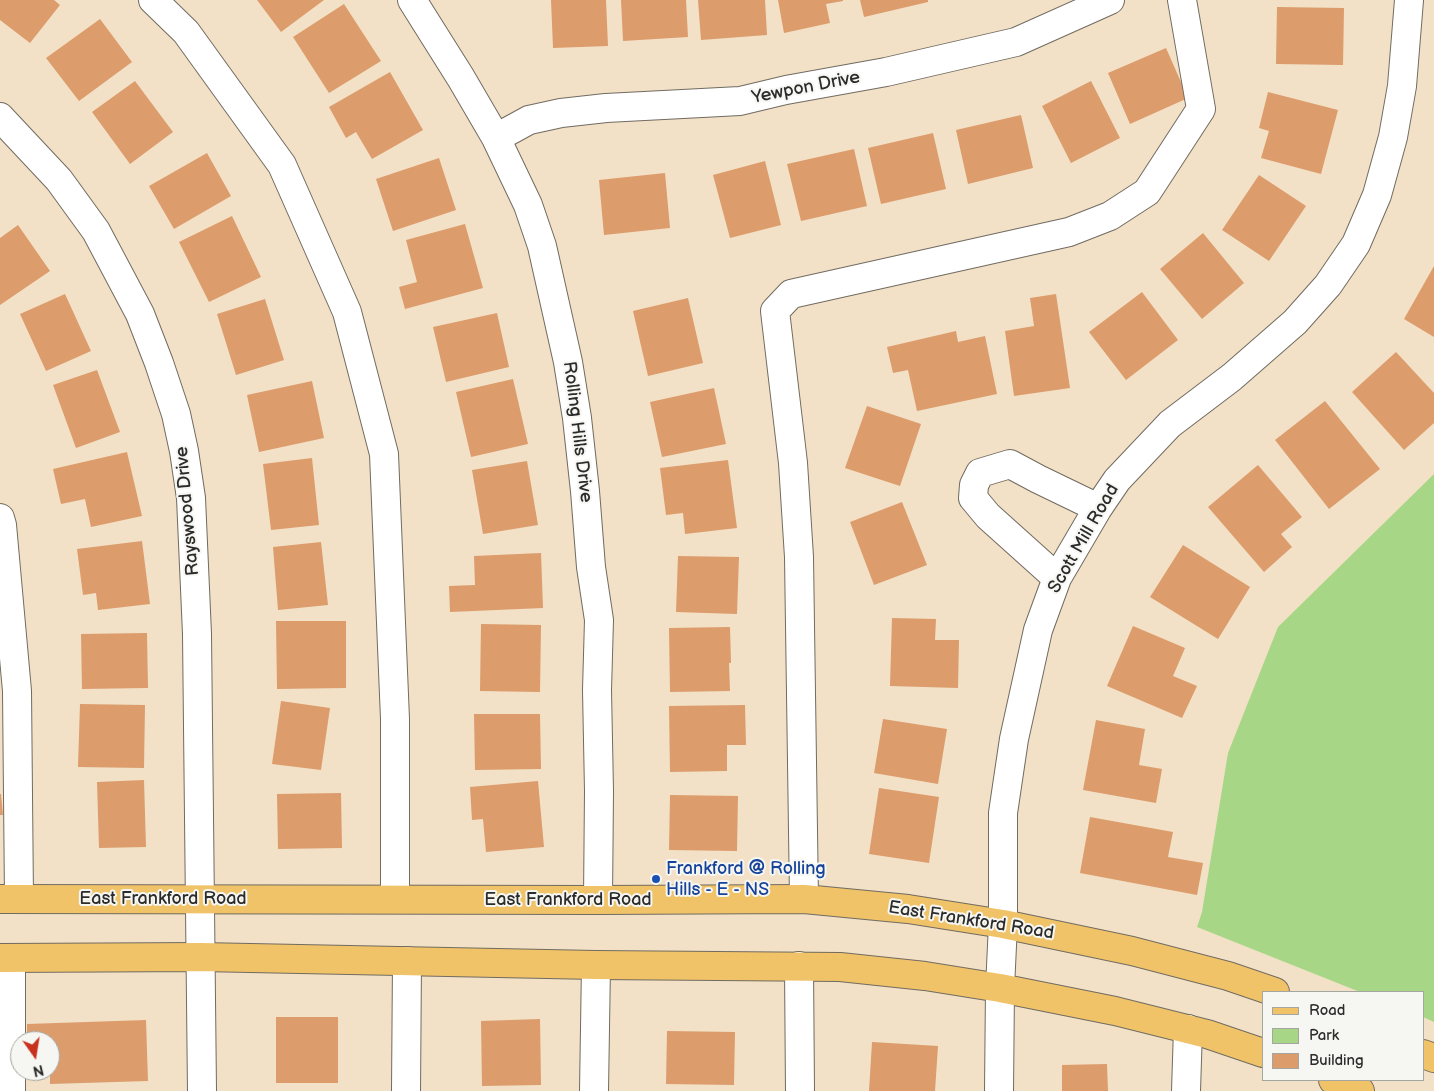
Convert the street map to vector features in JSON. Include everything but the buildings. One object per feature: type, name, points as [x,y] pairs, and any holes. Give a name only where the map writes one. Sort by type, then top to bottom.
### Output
[{"type":"main road","name":"East Frankford Road","points":[[9,899],[804,899],[908,909],[1003,924],[1132,951],[1228,976],[1272,991]]},
{"type":"main road","points":[[6,958],[202,957],[596,965],[840,967],[925,976],[1000,988],[1115,1011],[1207,1034],[1262,1053]]},
{"type":"street","points":[[153,0],[186,32],[282,165],[347,312],[384,454],[395,719],[395,899]]},
{"type":"street","name":"Rolling Hills Drive","points":[[412,0],[496,138],[528,205],[542,246],[568,362],[577,418],[591,567],[599,620],[597,690],[599,791],[598,900]]},
{"type":"street","name":"Yewpon Drive","points":[[496,138],[529,120],[560,113],[606,108],[740,101],[786,90],[886,72],[1016,42],[1110,0]]},
{"type":"street","points":[[804,899],[799,557],[792,462],[775,311],[791,294],[1069,232],[1110,216],[1147,192],[1201,109],[1182,0]]},
{"type":"street","name":"Scott Mill Road","points":[[999,1091],[1003,924],[1003,813],[1014,739],[1038,630],[1056,578],[1117,480],[1170,424],[1232,377],[1295,322],[1328,285],[1356,244],[1377,195],[1393,138],[1402,86],[1409,0]]},
{"type":"street","name":"Rayswood Drive","points":[[0,117],[59,180],[96,231],[140,314],[160,363],[176,414],[184,451],[192,528],[197,634],[202,1091]]},
{"type":"street","points":[[1056,578],[988,516],[973,498],[974,486],[980,473],[1010,464],[1038,480],[1098,508]]},
{"type":"street","points":[[0,518],[17,691],[9,899]]},
{"type":"street","points":[[6,958],[11,1091]]},
{"type":"street","points":[[406,1091],[407,961]]},
{"type":"street","points":[[594,1091],[596,965]]},
{"type":"street","points":[[799,966],[800,1091]]},
{"type":"street","points":[[1186,1091],[1188,1029]]},
{"type":"green space","points":[[1434,474],[1434,1022],[1424,1017],[1424,991],[1357,991],[1197,927],[1202,912],[1228,753],[1278,627]]},
{"type":"place","name":"Frankford @ Rolling Hills - E - NS","points":[[656,879]]}]
